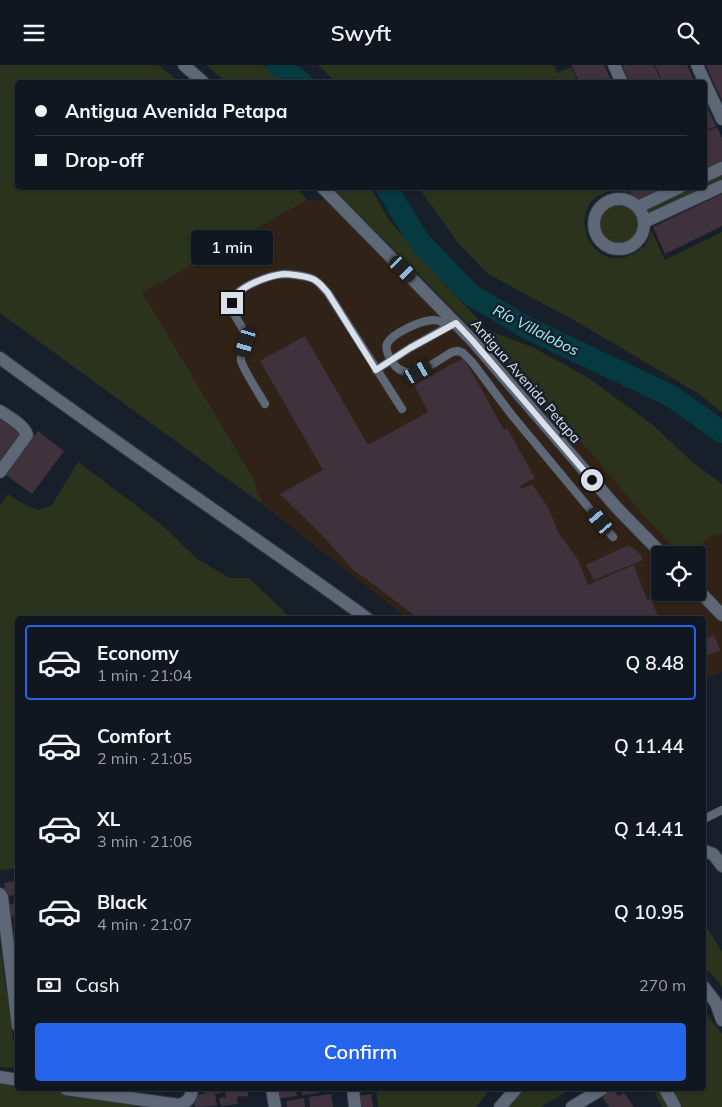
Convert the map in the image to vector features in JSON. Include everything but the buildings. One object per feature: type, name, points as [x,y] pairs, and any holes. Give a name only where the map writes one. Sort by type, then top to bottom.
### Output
[{"type":"street","points":[[184,65],[201,80]]},
{"type":"street","points":[[614,65],[621,80]]},
{"type":"street","points":[[696,65],[704,80]]},
{"type":"street","points":[[707,87],[722,119]]},
{"type":"street","points":[[707,175],[722,168]]},
{"type":"street","points":[[644,223],[722,186]]},
{"type":"street","name":"Antigua Avenida Petapa","points":[[325,190],[452,325],[472,340],[617,508],[654,546]]},
{"type":"street","points":[[638,207],[673,190]]},
{"type":"street","points":[[675,190],[680,206]]},
{"type":"street","points":[[622,199],[638,207],[642,214],[644,231],[635,244],[628,248],[612,249],[599,240],[595,233],[595,217],[599,209],[606,203],[622,199]]},
{"type":"street","points":[[0,359],[364,616]]},
{"type":"street","points":[[0,411],[22,427],[26,435],[0,472]]},
{"type":"street","points":[[706,598],[722,615]]},
{"type":"street","points":[[708,853],[722,866]]},
{"type":"street","points":[[0,894],[2,897],[15,1002]]},
{"type":"street","points":[[706,989],[719,1005],[722,1020]]},
{"type":"street","points":[[0,1077],[15,1080]]},
{"type":"street","points":[[93,1091],[180,1105],[191,1097],[192,1091]]},
{"type":"street","points":[[272,1091],[275,1107]]},
{"type":"street","points":[[353,1091],[355,1107]]},
{"type":"street","points":[[500,1107],[514,1091]]},
{"type":"street","points":[[572,1107],[599,1091]]},
{"type":"street","points":[[666,1091],[675,1107]]},
{"type":"lane","points":[[265,404],[243,364],[241,357],[246,338],[244,331],[234,316],[232,303],[239,291],[269,277],[285,274],[311,278],[319,283],[328,293],[402,409]]},
{"type":"lane","points":[[452,325],[435,320],[428,321],[397,334],[389,341],[386,349],[391,360],[400,370],[408,373],[418,372],[452,352],[458,351],[463,353],[613,537]]},
{"type":"lane","points":[[376,370],[452,325]]},
{"type":"lane","points":[[706,818],[722,810]]},
{"type":"shaded area","points":[[307,200],[344,200],[524,381],[591,453],[672,546],[651,546],[651,601],[706,601],[706,546],[699,546],[709,537],[722,534],[722,672],[706,678],[706,616],[404,616],[262,504],[253,478],[141,293]]},
{"type":"green space","points":[[0,65],[158,65],[177,80],[15,80],[15,190],[299,190],[307,200],[142,293],[253,478],[262,504],[0,313]]},
{"type":"green space","points":[[206,65],[263,65],[282,80],[224,80]]},
{"type":"green space","points":[[318,65],[554,65],[557,73],[571,67],[577,80],[334,80]]},
{"type":"green space","points":[[722,168],[722,186],[644,222],[638,207],[676,190],[707,190],[707,175]]},
{"type":"green space","points":[[335,190],[372,190],[388,219],[488,330],[532,347],[587,377],[653,425],[690,460],[722,484],[722,534],[709,537],[699,546],[672,546],[591,453],[524,381]]},
{"type":"green space","points":[[420,190],[627,190],[629,194],[620,191],[604,193],[596,197],[586,210],[584,226],[589,241],[600,253],[616,258],[628,256],[639,251],[646,244],[651,230],[665,260],[722,232],[722,412],[699,394],[579,323],[488,274],[458,243]]},
{"type":"green space","points":[[619,201],[632,205],[638,211],[642,224],[638,237],[632,243],[619,247],[606,243],[600,237],[596,224],[600,211],[606,205]]},
{"type":"green space","points":[[78,462],[162,525],[196,558],[229,578],[249,578],[289,616],[15,616],[15,868],[0,870],[0,505],[8,494],[38,510],[52,505]]},
{"type":"green space","points":[[706,926],[722,952],[722,987],[706,969]]},
{"type":"green space","points":[[0,946],[15,1051],[15,1068],[0,1067]]},
{"type":"green space","points":[[706,1014],[722,1034],[722,1107],[662,1107],[654,1091],[706,1091]]},
{"type":"green space","points":[[0,1075],[15,1078],[15,1091],[89,1091],[178,1107],[0,1107]]},
{"type":"green space","points":[[376,1091],[488,1091],[476,1107],[378,1107]]},
{"type":"green space","points":[[516,1091],[567,1091],[541,1107],[502,1107]]},
{"type":"waterway","name":"Río Villalobos","points":[[277,65],[298,80]]},
{"type":"waterway","name":"Río Villalobos","points":[[388,190],[419,241],[471,295],[529,329],[671,396],[722,432]]},
{"type":"route","points":[[232,303],[239,291],[269,277],[285,274],[311,278],[319,283],[328,293],[376,370],[410,348],[456,323],[592,480]]}]
